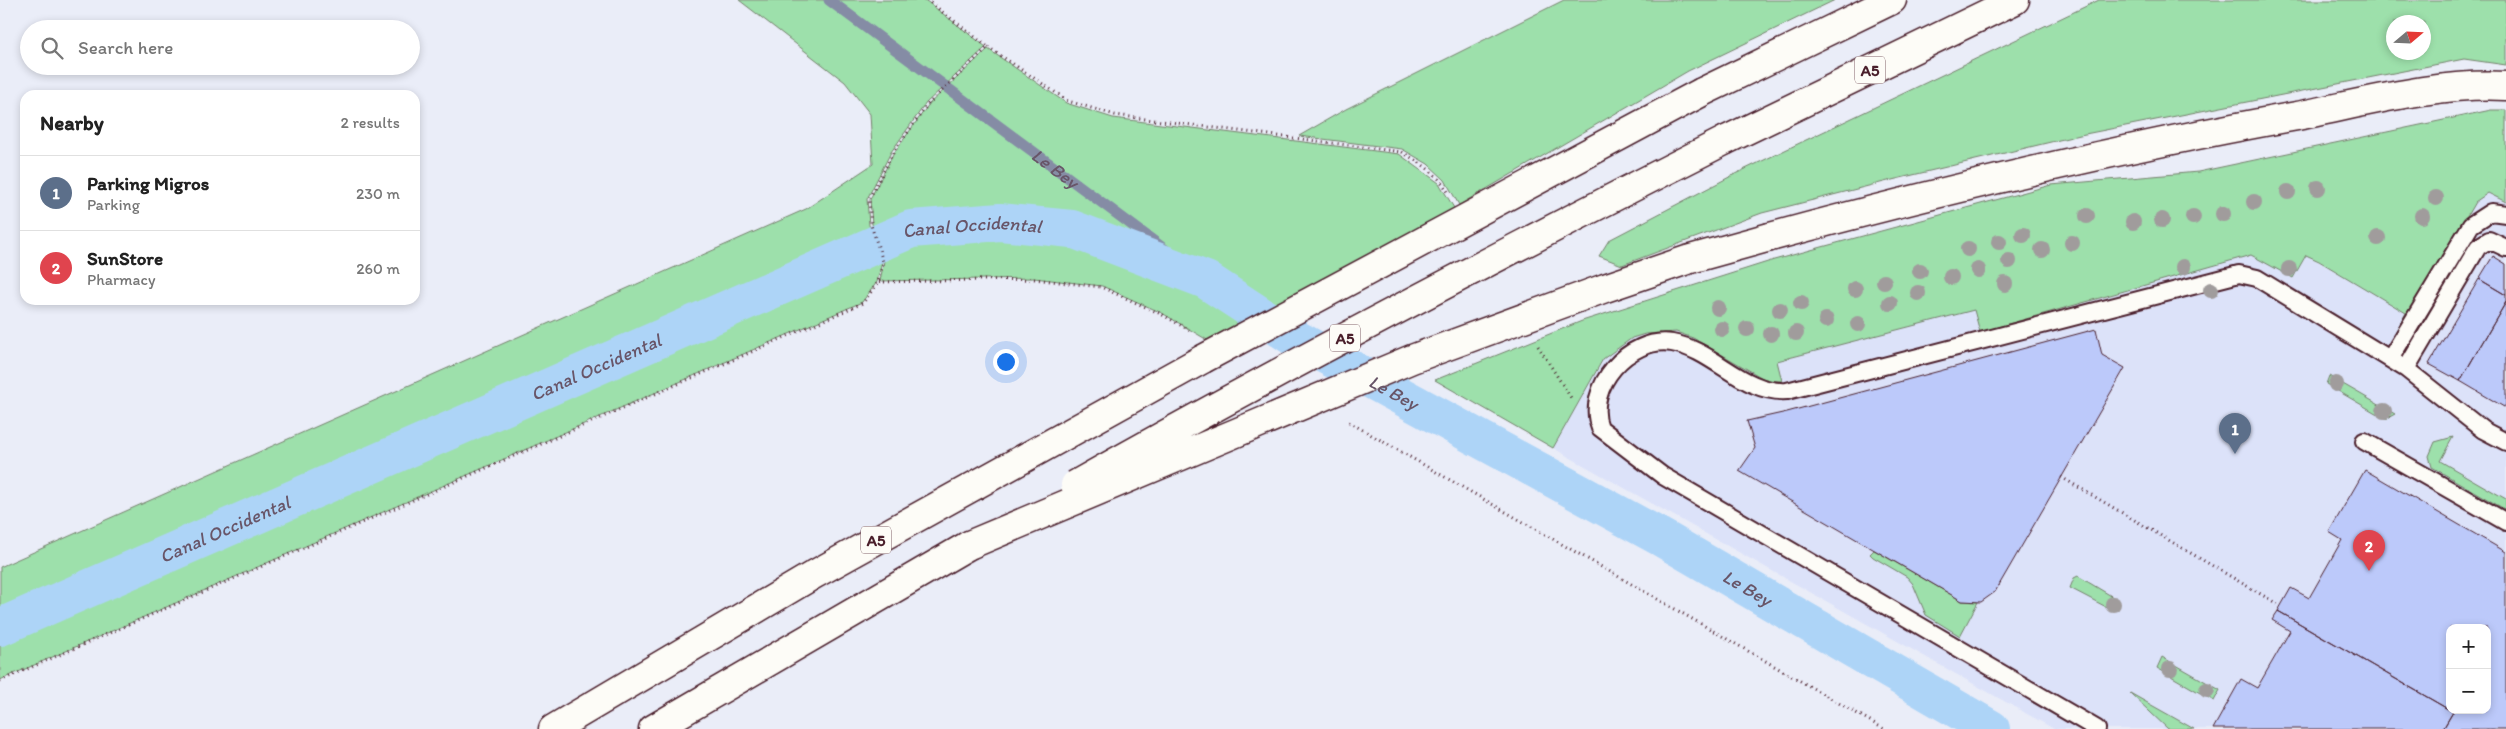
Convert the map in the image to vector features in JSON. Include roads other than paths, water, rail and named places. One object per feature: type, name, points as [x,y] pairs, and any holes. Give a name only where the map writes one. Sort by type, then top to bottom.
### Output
[{"type":"highway","name":"A5","points":[[553,729],[815,574],[964,490],[1371,267],[1702,92],[1892,0]]},
{"type":"highway","name":"A5","points":[[653,729],[969,545],[1222,402],[1562,223],[1726,140],[2015,0]]},
{"type":"highway","points":[[969,545],[1421,356],[1632,278],[1687,260],[1991,180],[2238,126],[2438,90],[2506,86]]},
{"type":"lane","points":[[2390,359],[2471,225],[2491,212],[2506,214]]},
{"type":"lane","points":[[2406,369],[2478,247],[2489,240],[2506,248]]},
{"type":"lane","points":[[2096,729],[1663,476],[1600,428],[1596,418],[1596,406],[1610,374],[1623,358],[1639,348],[1656,343],[1671,343],[1686,347],[1757,387],[1769,391],[1787,391],[2239,274],[2257,278],[2390,359],[2406,369],[2483,430],[2505,439]]},
{"type":"lane","points":[[2364,441],[2506,522]]},
{"type":"waterway","name":"Le Bey","points":[[829,0],[1206,280]]},
{"type":"waterway","name":"Canal Occidental","points":[[0,627],[911,229],[1000,222],[1072,229],[1206,280],[1298,340],[1662,538],[1991,729]]},
{"type":"place","name":"Parking Migros","points":[[2235,454]]},
{"type":"place","name":"SunStore","points":[[2369,571]]}]
